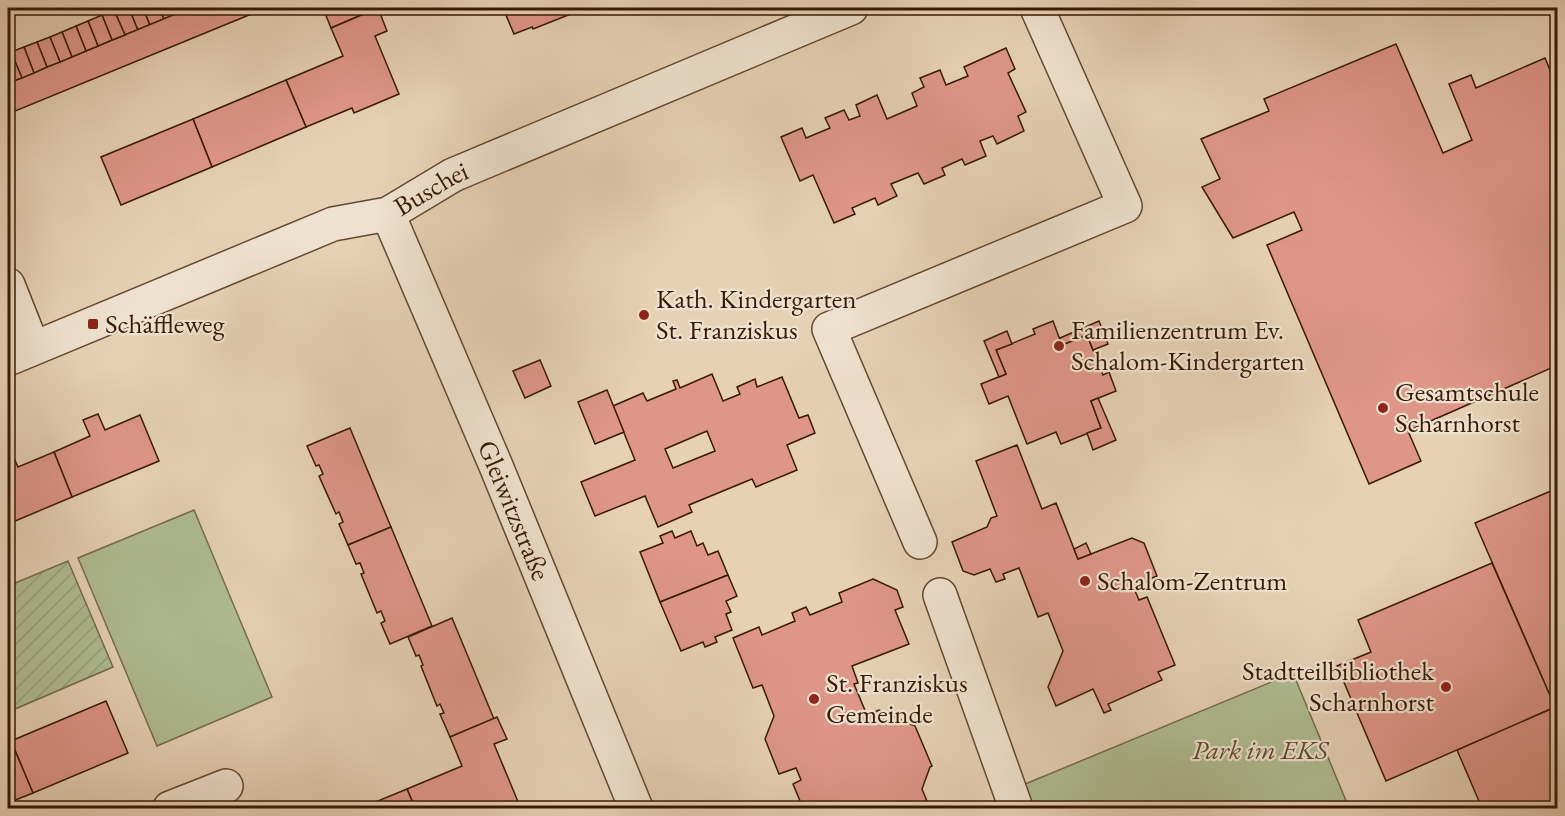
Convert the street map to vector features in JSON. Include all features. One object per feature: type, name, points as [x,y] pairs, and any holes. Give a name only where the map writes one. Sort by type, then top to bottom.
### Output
[{"type":"street","name":"Buschei","points":[[20,354],[333,224],[388,214],[453,175],[851,8]]},
{"type":"street","points":[[920,542],[829,329],[1125,206],[1037,8]]},
{"type":"street","name":"Gleiwitzstraße","points":[[388,214],[496,466],[636,808]]},
{"type":"street","points":[[8,285],[20,354]]},
{"type":"street","points":[[940,595],[1016,808]]},
{"type":"street","points":[[170,808],[226,786]]},
{"type":"green space","points":[[194,510],[272,697],[157,746],[78,558]]},
{"type":"green space","points":[[68,561],[113,667],[8,712],[8,586]]},
{"type":"green space","name":"Park im EKS","points":[[1293,673],[1349,808],[1028,808],[1018,787]]},
{"type":"building","points":[[129,8],[138,30],[125,35],[114,10]]},
{"type":"building","points":[[129,8],[143,8],[150,25],[138,30]]},
{"type":"building","points":[[143,8],[159,8],[164,19],[150,25]]},
{"type":"building","points":[[159,8],[174,8],[177,14],[164,19]]},
{"type":"building","points":[[174,8],[190,8],[177,14]]},
{"type":"building","points":[[190,8],[266,8],[8,114],[8,83]]},
{"type":"building","points":[[323,8],[372,8],[373,10],[331,28]]},
{"type":"building","points":[[378,8],[387,31],[375,36],[399,94],[354,113],[352,108],[306,127],[286,80],[343,56],[331,28]]},
{"type":"building","points":[[503,8],[586,8],[514,34]]},
{"type":"building","points":[[114,10],[125,35],[112,40],[102,15]]},
{"type":"building","points":[[102,15],[112,40],[98,46],[88,21]]},
{"type":"building","points":[[88,21],[98,46],[86,51],[76,26]]},
{"type":"building","points":[[76,26],[86,51],[72,57],[62,32]]},
{"type":"building","points":[[62,32],[72,57],[60,62],[50,37]]},
{"type":"building","points":[[50,37],[60,62],[47,67],[37,42]]},
{"type":"building","points":[[37,42],[47,67],[34,73],[24,47]]},
{"type":"building","points":[[1396,44],[1443,153],[1472,140],[1449,84],[1471,75],[1476,88],[1545,58],[1558,89],[1558,365],[1408,431],[1421,461],[1369,484],[1267,245],[1302,230],[1294,212],[1233,238],[1202,187],[1220,179],[1201,139],[1269,111],[1264,99]]},
{"type":"building","points":[[24,47],[34,73],[22,78],[11,52]]},
{"type":"building","points":[[1006,48],[1015,69],[1008,73],[1026,112],[1018,116],[1024,131],[997,144],[993,136],[980,141],[986,156],[965,165],[962,159],[942,168],[945,175],[924,184],[918,173],[891,184],[897,196],[878,205],[875,198],[852,208],[855,214],[834,223],[813,175],[800,181],[781,137],[802,128],[806,138],[830,128],[825,118],[844,110],[849,120],[860,116],[856,105],[877,95],[887,119],[917,106],[912,93],[924,87],[920,78],[940,70],[946,85],[968,76],[964,67]]},
{"type":"building","points":[[11,52],[22,78],[10,82],[8,54]]},
{"type":"building","points":[[286,80],[306,127],[212,167],[193,119]]},
{"type":"building","points":[[193,119],[212,167],[121,205],[101,157]]},
{"type":"building","points":[[1053,321],[1062,345],[1087,335],[1103,375],[1109,372],[1116,391],[1091,401],[1101,428],[1061,444],[1056,432],[1027,444],[1008,396],[989,404],[981,384],[1006,374],[996,350],[1035,334],[1033,329]]},
{"type":"building","points":[[1099,321],[1108,344],[1093,350],[1087,335],[1062,345],[1060,338]]},
{"type":"building","points":[[1007,331],[1012,344],[996,350],[1006,374],[999,377],[984,341]]},
{"type":"building","points":[[540,360],[551,386],[525,398],[513,371]]},
{"type":"building","points":[[712,374],[723,401],[740,394],[737,387],[755,379],[757,387],[782,377],[799,418],[808,415],[815,433],[787,445],[797,470],[756,487],[752,479],[689,505],[692,512],[658,527],[645,496],[595,516],[581,482],[635,460],[613,406],[643,393],[647,401],[676,389],[673,381],[677,380],[680,388]],"holes":[[[707,431],[715,451],[673,468],[665,449]]]},
{"type":"building","points":[[607,390],[624,432],[595,444],[578,402]]},
{"type":"building","points":[[1098,398],[1116,440],[1093,450],[1087,433],[1101,428],[1091,401]]},
{"type":"building","points":[[98,414],[105,430],[140,415],[159,461],[72,497],[54,452],[90,436],[83,420]]},
{"type":"building","points":[[350,428],[391,527],[348,545],[339,524],[343,522],[339,512],[336,514],[319,476],[323,474],[319,465],[316,466],[307,446]]},
{"type":"building","name":"Schalom-Zentrum","points":[[1017,445],[1042,509],[1056,503],[1078,559],[1132,538],[1144,543],[1157,576],[1133,586],[1139,600],[1147,597],[1175,665],[1158,672],[1162,680],[1108,704],[1111,710],[1104,713],[1093,689],[1056,706],[1048,687],[1063,651],[1048,613],[1038,617],[1019,568],[1003,574],[1005,579],[996,582],[990,569],[974,575],[963,571],[952,542],[987,527],[991,518],[997,516],[976,461]]},
{"type":"building","points":[[11,451],[18,467],[54,452],[72,497],[8,524],[8,453]]},
{"type":"building","points":[[1558,488],[1558,808],[1482,808],[1457,750],[1555,707],[1475,523]]},
{"type":"building","points":[[391,527],[432,626],[390,644],[381,623],[385,621],[381,611],[377,613],[361,574],[364,573],[360,563],[356,564],[348,545]]},
{"type":"building","points":[[672,531],[675,538],[691,531],[697,546],[703,543],[708,555],[718,551],[728,575],[660,602],[640,552],[663,543],[660,536]]},
{"type":"building","points":[[1086,543],[1091,554],[1078,559],[1074,549]]},
{"type":"building","name":"Stadtteilbibliothek Scharnhorst","points":[[1492,563],[1555,707],[1386,781],[1337,666],[1371,652],[1358,620]]},
{"type":"building","points":[[728,575],[737,596],[726,601],[731,612],[726,614],[732,630],[715,637],[717,642],[705,647],[703,642],[681,651],[660,602]]},
{"type":"building","name":"St. Franziskus Gemeinde","points":[[873,579],[897,590],[903,607],[895,610],[909,644],[852,666],[858,683],[854,684],[867,715],[879,710],[915,726],[932,766],[922,789],[929,806],[928,808],[803,808],[793,784],[801,780],[796,768],[779,774],[765,739],[774,716],[762,685],[753,688],[733,638],[759,627],[762,635],[795,621],[792,613],[806,607],[810,615],[842,602],[839,593]]},
{"type":"building","points":[[452,618],[494,719],[450,737],[440,714],[444,713],[440,704],[437,706],[419,655],[416,656],[408,637]]},
{"type":"building","points":[[106,701],[128,753],[33,793],[11,741]]},
{"type":"building","points":[[497,717],[507,739],[494,744],[519,804],[508,808],[415,808],[407,789],[462,766],[450,737]]},
{"type":"building","points":[[11,741],[33,793],[8,803],[8,742]]},
{"type":"building","points":[[407,789],[415,808],[361,808]]},
{"type":"place","name":"Kath. Kindergarten St. Franziskus","points":[[644,315]]},
{"type":"place","name":"Schäffleweg","points":[[93,324]]},
{"type":"place","name":"Familienzentrum Ev. Schalom-Kindergarten","points":[[1059,346]]},
{"type":"place","name":"Gesamtschule Scharnhorst","points":[[1383,408]]},
{"type":"place","name":"Schalom-Zentrum","points":[[1085,581]]},
{"type":"place","name":"Stadtteilbibliothek Scharnhorst","points":[[1446,687]]},
{"type":"place","name":"St. Franziskus Gemeinde","points":[[814,699]]}]
